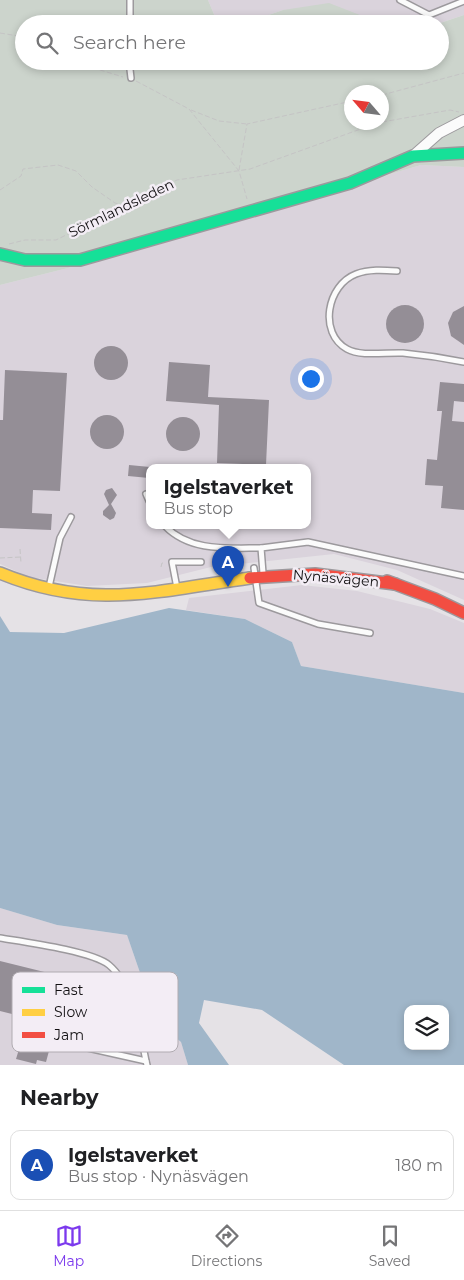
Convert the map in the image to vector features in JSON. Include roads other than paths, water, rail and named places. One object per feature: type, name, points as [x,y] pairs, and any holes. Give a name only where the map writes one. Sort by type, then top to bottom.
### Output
[{"type":"street","points":[[0,254],[25,260],[80,260],[250,212],[350,183],[413,156],[439,133],[464,120]]},
{"type":"street","points":[[413,156],[464,153]]},
{"type":"street","name":"Nynäsvägen","points":[[0,573],[49,590],[97,598],[128,596],[177,588],[290,565],[324,566],[362,573],[395,584],[435,599],[464,613]]},
{"type":"lane","points":[[130,0],[130,15]]},
{"type":"lane","points":[[400,0],[429,15],[464,1]]},
{"type":"lane","points":[[130,70],[131,78]]},
{"type":"lane","points":[[397,271],[378,269],[354,274],[342,284],[331,301],[328,318],[332,332],[344,348],[352,352],[403,353],[464,362]]},
{"type":"lane","points":[[49,590],[60,538],[71,517]]},
{"type":"lane","points":[[168,529],[175,535],[196,544],[217,548],[261,548],[308,542],[464,576]]},
{"type":"lane","points":[[261,548],[259,603],[318,624],[370,633]]},
{"type":"lane","points":[[177,588],[172,562],[201,562]]},
{"type":"lane","points":[[0,938],[67,951],[108,964],[115,972]]},
{"type":"lane","points":[[102,1052],[146,1063]]},
{"type":"water","points":[[169,608],[245,619],[292,642],[301,666],[464,693],[464,1065],[344,1065],[262,1010],[204,1000],[199,1023],[229,1065],[188,1065],[181,1042],[178,1040],[178,972],[140,972],[127,935],[57,925],[0,908],[0,616],[10,632],[64,633]]},
{"type":"place","name":"Igelstaverket","points":[[228,587]]}]
